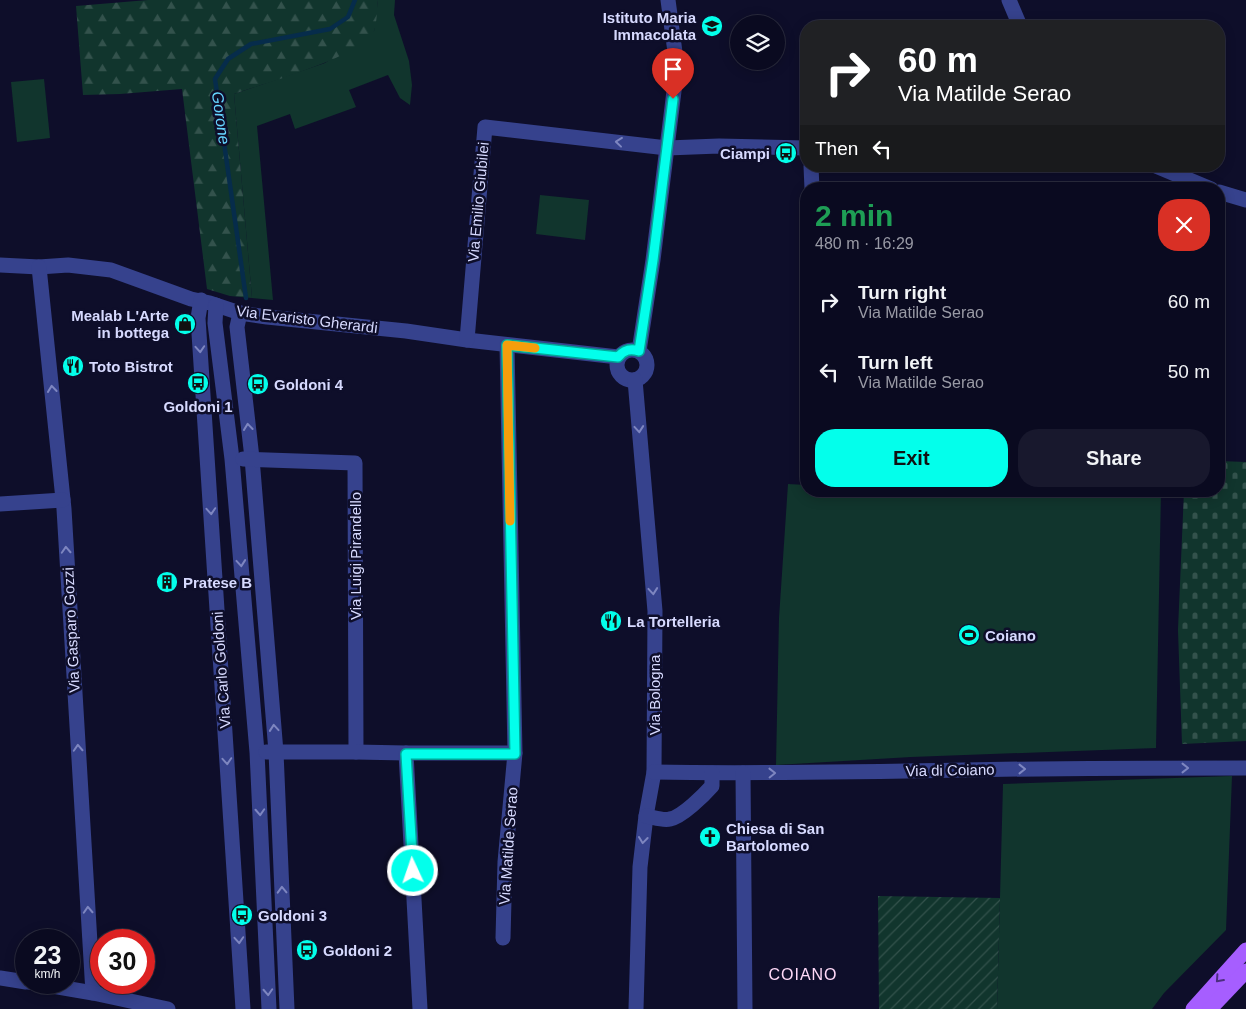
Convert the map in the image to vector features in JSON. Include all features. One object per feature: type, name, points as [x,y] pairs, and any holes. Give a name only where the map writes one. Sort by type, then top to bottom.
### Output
[{"type":"main road","points":[[1193,1009],[1246,950]]},
{"type":"main road","points":[[1210,1009],[1246,971]]},
{"type":"street","points":[[639,351],[653,260],[677,66],[668,0]]},
{"type":"street","points":[[1009,0],[1017,20]]},
{"type":"street","name":"Via Emilio Giubilei","points":[[467,340],[485,128],[667,148],[719,146],[800,148]]},
{"type":"street","points":[[1170,172],[1194,182]]},
{"type":"street","points":[[1225,194],[1246,200]]},
{"type":"street","name":"Via Evaristo Gherardi","points":[[0,266],[39,267],[68,265],[111,270],[240,313],[618,357]]},
{"type":"street","name":"Via Gasparo Gozzi","points":[[39,267],[63,500],[90,944]]},
{"type":"street","name":"Via Carlo Goldoni","points":[[201,300],[198,318],[243,1009]]},
{"type":"street","name":"Via Carlo Goldoni","points":[[216,305],[215,323],[232,460],[257,752],[269,1009]]},
{"type":"street","points":[[240,313],[237,327],[252,458],[276,752],[287,1009]]},
{"type":"street","name":"Via Matilde Serao","points":[[503,938],[505,862],[515,754],[507,345]]},
{"type":"street","points":[[630,349],[639,351],[644,354],[647,370],[635,380],[627,380],[620,374],[616,366],[618,357],[630,349]]},
{"type":"street","name":"Via Bologna","points":[[635,380],[655,611],[654,772],[640,867],[636,1009]]},
{"type":"street","points":[[232,460],[252,458]]},
{"type":"street","name":"Via Luigi Pirandello","points":[[252,458],[355,463],[356,752]]},
{"type":"street","points":[[0,504],[63,500]]},
{"type":"street","points":[[257,752],[515,754]]},
{"type":"street","points":[[406,754],[420,1009]]},
{"type":"street","name":"Via di Coiano","points":[[654,772],[906,772],[1246,768]]},
{"type":"street","points":[[646,816],[669,820],[678,816],[702,798],[712,786],[712,773]]},
{"type":"street","points":[[743,773],[745,1009]]},
{"type":"street","points":[[0,978],[15,980]]},
{"type":"street","points":[[98,994],[168,1009]]},
{"type":"green space","points":[[148,0],[378,0],[374,31],[366,40],[352,50],[311,68],[234,94],[252,298],[230,296],[207,289],[182,89],[83,95],[76,6]]},
{"type":"green space","points":[[378,0],[395,0],[394,15],[409,61],[412,85],[410,105],[400,98],[388,75],[349,90],[356,107],[295,129],[290,114],[257,126],[273,300],[252,298],[234,94],[325,63],[374,31]]},
{"type":"green space","points":[[44,79],[50,138],[17,142],[11,82]]},
{"type":"green space","points":[[540,195],[589,200],[585,240],[536,234]]},
{"type":"green space","points":[[1225,461],[1246,462],[1246,741],[1182,744],[1178,630],[1184,497],[1225,497]]},
{"type":"green space","name":"Coiano","points":[[788,484],[800,485],[800,497],[1161,497],[1156,748],[911,757],[776,765],[779,618]]},
{"type":"green space","points":[[1232,776],[1226,930],[1164,993],[1152,1009],[997,1009],[1003,784]]},
{"type":"green space","points":[[878,896],[1000,898],[997,1009],[879,1009]]},
{"type":"waterway","name":"Gorone","points":[[246,298],[215,79],[228,59],[251,44],[330,29],[348,17],[355,0]]},
{"type":"slow traffic","points":[[510,521],[507,345],[535,348]]},
{"type":"place","name":"Istituto Maria Immacolata","points":[[712,26]]},
{"type":"place","name":"Ciampi","points":[[786,153]]},
{"type":"place","name":"Mealab L'Arte in bottega","points":[[185,324]]},
{"type":"place","name":"Toto Bistrot","points":[[73,366]]},
{"type":"place","name":"Goldoni 1","points":[[198,383]]},
{"type":"place","name":"Goldoni 4","points":[[258,384]]},
{"type":"place","name":"Pratese B","points":[[167,582]]},
{"type":"place","name":"La Tortelleria","points":[[611,621]]},
{"type":"place","name":"Coiano","points":[[969,635]]},
{"type":"place","name":"Chiesa di San Bartolomeo","points":[[710,837]]},
{"type":"place","name":"Goldoni 3","points":[[242,915]]},
{"type":"place","name":"Goldoni 2","points":[[307,950]]},
{"type":"district","name":"COIANO","points":[[803,974]]},
{"type":"route","points":[[413,871],[406,754],[515,754],[507,345],[618,357],[630,349],[639,351],[653,260],[673,99]]}]
